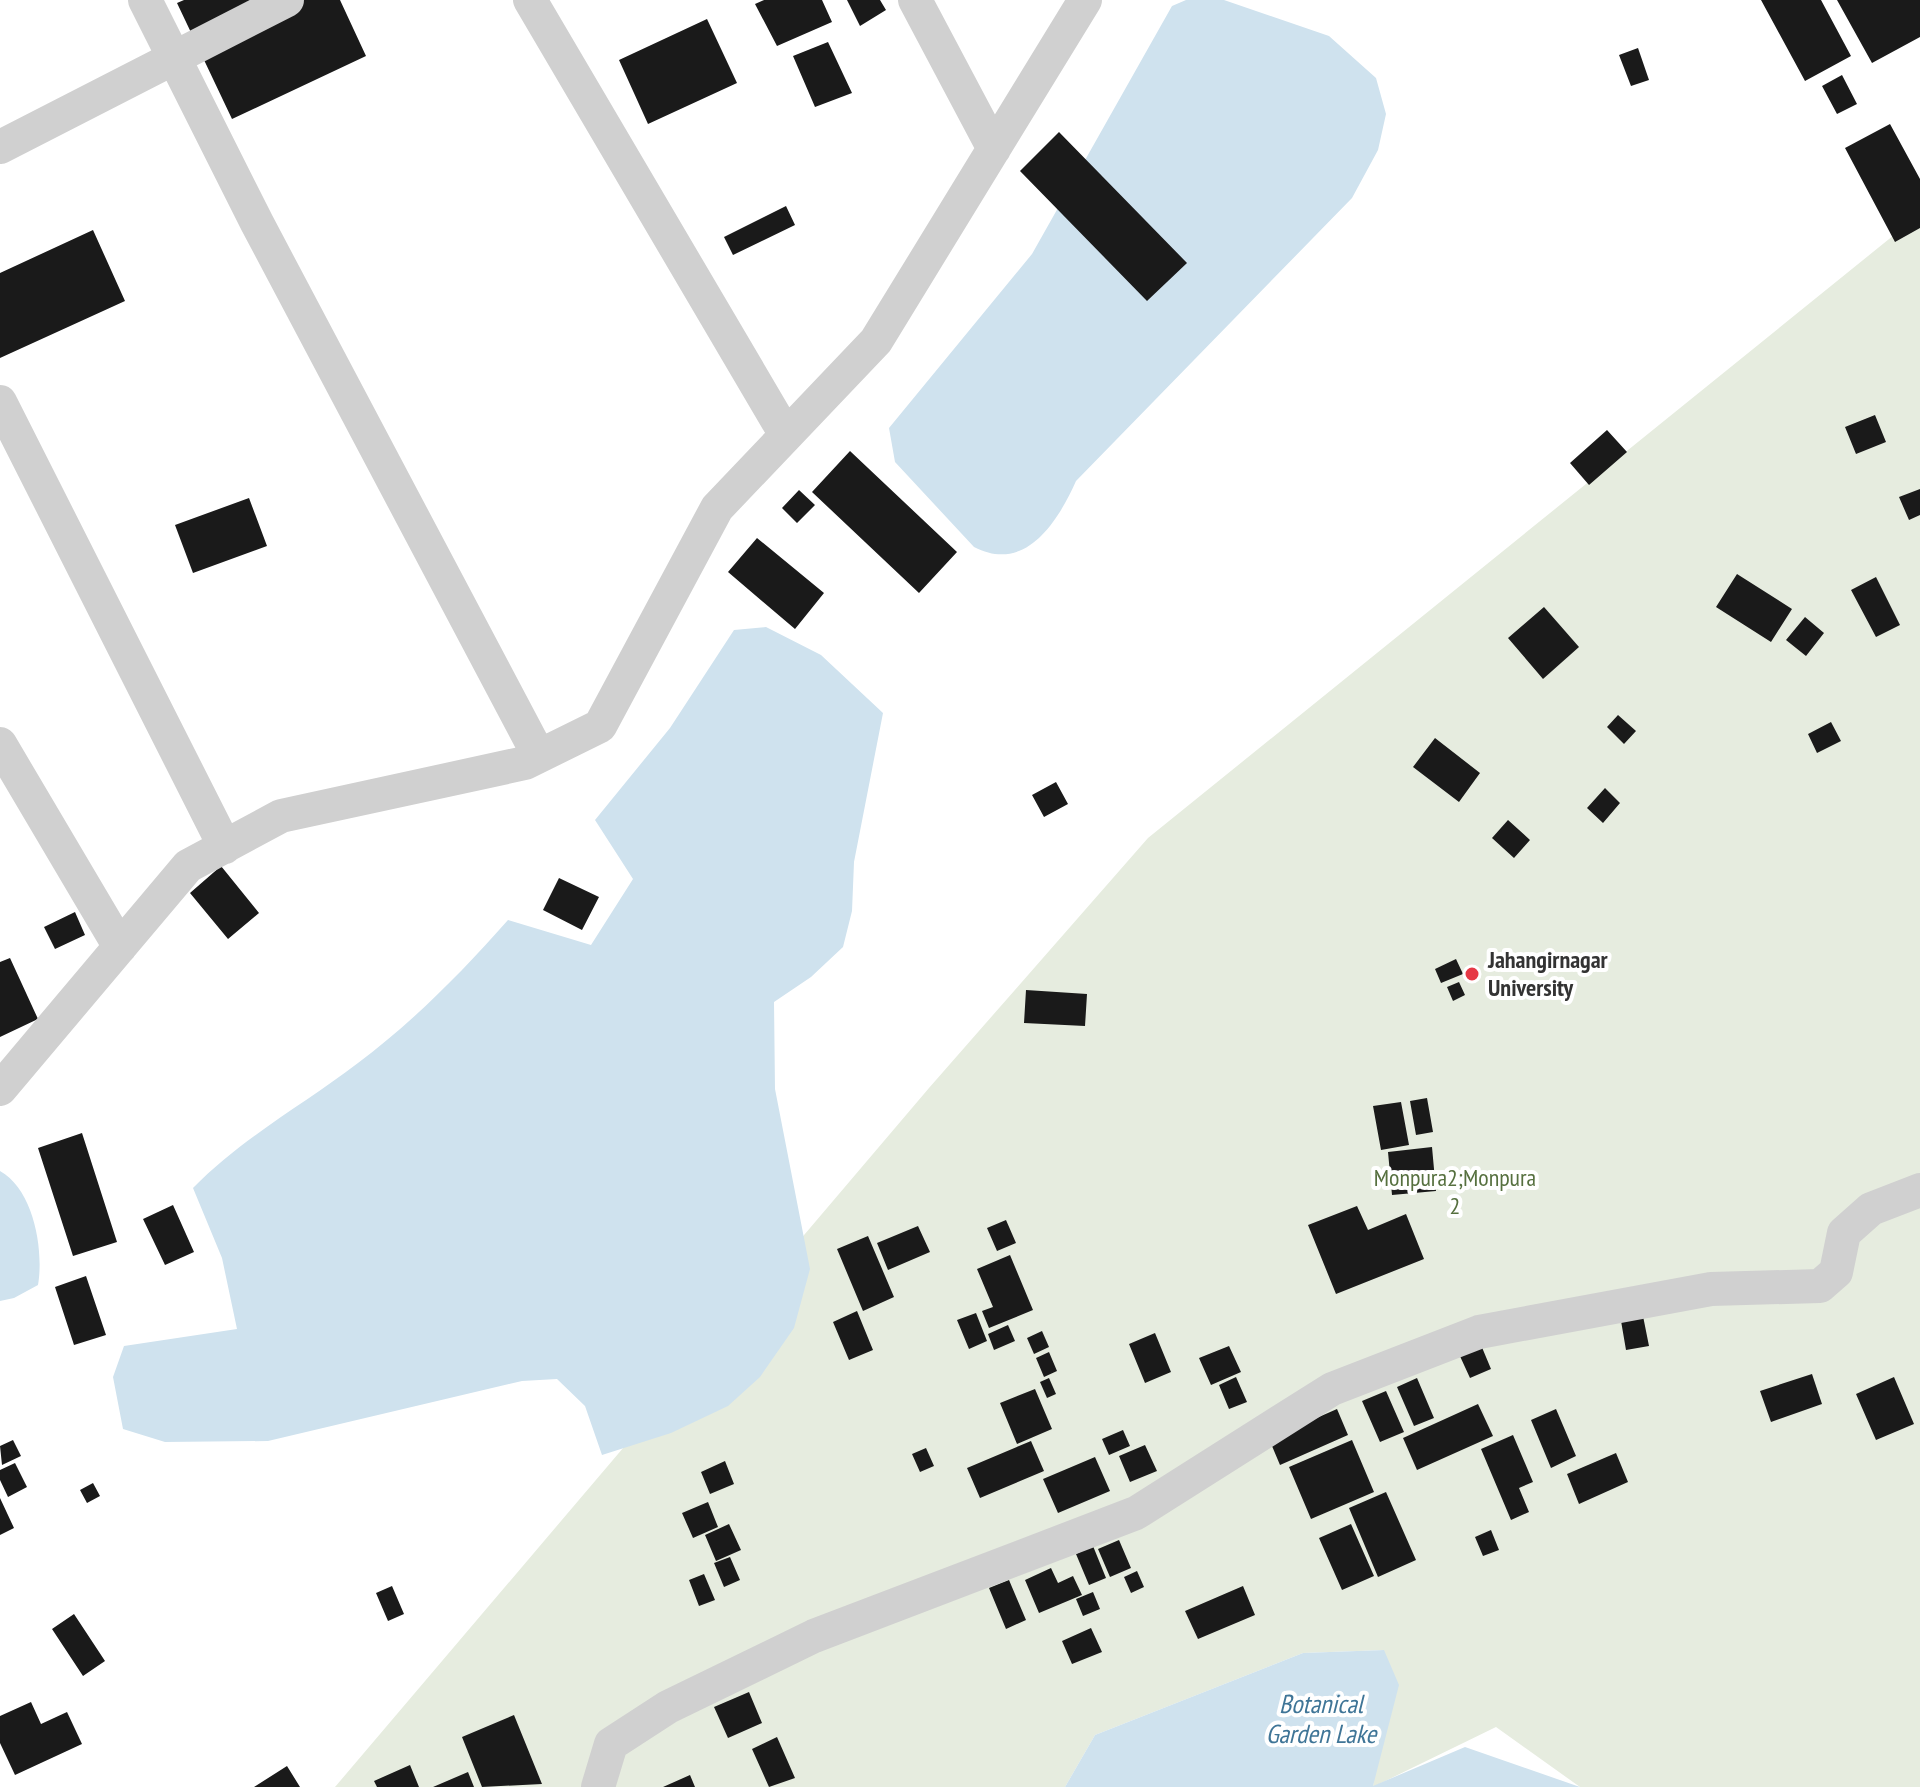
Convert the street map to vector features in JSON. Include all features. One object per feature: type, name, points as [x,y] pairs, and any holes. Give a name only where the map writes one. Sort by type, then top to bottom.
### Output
[{"type":"street","points":[[145,0],[257,223],[539,756]]},
{"type":"street","points":[[0,147],[287,0]]},
{"type":"street","points":[[530,0],[786,435]]},
{"type":"street","points":[[915,0],[994,149]]},
{"type":"street","points":[[0,1089],[188,866],[281,816],[525,763],[600,726],[717,508],[876,341],[1085,0]]},
{"type":"street","points":[[0,402],[225,847]]},
{"type":"street","points":[[0,744],[120,947]]},
{"type":"street","points":[[598,1787],[611,1744],[668,1707],[814,1636],[1136,1513],[1332,1389],[1479,1332],[1711,1289],[1820,1286],[1836,1272],[1844,1233],[1871,1209],[1920,1190]]},
{"type":"green space","name":"Monpura2;Monpura 2","points":[[1920,214],[1920,1787],[1580,1787],[1496,1727],[1373,1787],[1384,1650],[1303,1653],[1095,1735],[1065,1787],[335,1787],[929,1088],[1148,838]]},
{"type":"water","points":[[1186,0],[1224,0],[1329,36],[1376,78],[1386,114],[1378,150],[1352,198],[1076,481],[1050,527],[1024,549],[1009,554],[993,554],[974,547],[895,462],[889,428],[1032,254],[1172,6]]},
{"type":"water","points":[[766,627],[821,655],[883,713],[854,862],[852,911],[843,947],[811,977],[774,1002],[775,1089],[810,1269],[794,1328],[760,1377],[728,1406],[671,1433],[602,1455],[585,1406],[557,1379],[522,1381],[268,1441],[165,1442],[123,1429],[113,1377],[124,1346],[237,1329],[222,1258],[193,1188],[232,1153],[399,1030],[455,977],[508,920],[591,945],[633,879],[595,820],[670,728],[734,630]]},
{"type":"water","points":[[0,1171],[12,1180],[29,1206],[38,1239],[39,1271],[38,1285],[14,1298],[0,1301]]},
{"type":"water","name":"Botanical Garden Lake","points":[[1384,1650],[1399,1685],[1373,1786],[1465,1747],[1580,1787],[1065,1787],[1095,1735],[1303,1653]]},
{"type":"building","points":[[184,0],[340,0],[366,56],[232,119],[177,3]]},
{"type":"building","points":[[764,0],[822,0],[832,22],[777,46],[755,4]]},
{"type":"building","points":[[847,0],[880,0],[886,10],[860,26]]},
{"type":"building","points":[[1761,0],[1821,0],[1851,56],[1805,81]]},
{"type":"building","points":[[1837,0],[1920,0],[1920,37],[1872,63]]},
{"type":"building","points":[[707,19],[737,83],[648,124],[619,60]]},
{"type":"building","points":[[828,42],[852,93],[815,107],[793,56]]},
{"type":"building","points":[[1638,48],[1649,80],[1631,86],[1619,55]]},
{"type":"building","points":[[1842,75],[1857,104],[1837,114],[1822,86]]},
{"type":"building","points":[[1890,124],[1920,179],[1920,228],[1895,242],[1845,148]]},
{"type":"building","points":[[1059,132],[1187,263],[1147,301],[1020,171]]},
{"type":"building","points":[[786,206],[795,225],[733,255],[724,237]]},
{"type":"building","points":[[93,230],[125,301],[0,358],[0,273]]},
{"type":"building","points":[[1875,415],[1886,442],[1856,454],[1845,427]]},
{"type":"building","points":[[1607,430],[1627,452],[1589,485],[1570,463]]},
{"type":"building","points":[[850,451],[957,552],[919,593],[812,492]]},
{"type":"building","points":[[1920,489],[1920,515],[1909,520],[1899,497]]},
{"type":"building","points":[[799,490],[815,505],[797,523],[782,508]]},
{"type":"building","points":[[249,498],[267,546],[193,573],[175,525]]},
{"type":"building","points":[[757,538],[824,593],[795,629],[728,572]]},
{"type":"building","points":[[1737,574],[1792,609],[1771,642],[1716,607]]},
{"type":"building","points":[[1876,577],[1900,625],[1876,637],[1851,590]]},
{"type":"building","points":[[1544,607],[1579,647],[1543,679],[1508,638]]},
{"type":"building","points":[[1805,617],[1824,633],[1806,656],[1786,640]]},
{"type":"building","points":[[1618,715],[1636,731],[1624,744],[1607,727]]},
{"type":"building","points":[[1831,722],[1841,741],[1817,753],[1808,734]]},
{"type":"building","points":[[1435,738],[1480,773],[1459,802],[1413,767]]},
{"type":"building","points":[[1056,782],[1068,804],[1044,817],[1032,795]]},
{"type":"building","points":[[1605,788],[1620,803],[1603,823],[1587,808]]},
{"type":"building","points":[[1508,820],[1530,840],[1514,858],[1492,838]]},
{"type":"building","points":[[221,866],[259,913],[228,939],[190,893]]},
{"type":"building","points":[[559,878],[599,897],[582,930],[543,910]]},
{"type":"building","points":[[75,912],[85,935],[55,949],[44,927]]},
{"type":"building","points":[[10,958],[38,1019],[0,1037],[0,962]]},
{"type":"building","points":[[1456,959],[1463,974],[1441,983],[1435,969]]},
{"type":"building","points":[[1459,982],[1465,995],[1453,1001],[1447,987]]},
{"type":"building","points":[[1026,990],[1087,994],[1085,1026],[1024,1023]]},
{"type":"building","points":[[1427,1098],[1433,1132],[1416,1135],[1410,1101]]},
{"type":"building","points":[[1401,1102],[1409,1145],[1381,1150],[1373,1106]]},
{"type":"building","points":[[82,1133],[117,1242],[73,1256],[38,1148]]},
{"type":"building","points":[[1432,1147],[1436,1191],[1392,1195],[1388,1152]]},
{"type":"building","points":[[173,1205],[194,1252],[165,1265],[143,1219]]},
{"type":"building","points":[[1357,1206],[1368,1230],[1406,1214],[1424,1259],[1336,1294],[1308,1225]]},
{"type":"building","points":[[1006,1220],[1016,1243],[997,1251],[987,1228]]},
{"type":"building","points":[[918,1226],[930,1252],[888,1270],[877,1243]]},
{"type":"building","points":[[868,1236],[894,1297],[863,1311],[837,1249]]},
{"type":"building","points":[[1010,1255],[1033,1310],[989,1328],[982,1311],[993,1307],[977,1269]]},
{"type":"building","points":[[86,1276],[106,1335],[74,1345],[55,1287]]},
{"type":"building","points":[[857,1311],[873,1350],[849,1360],[833,1322]]},
{"type":"building","points":[[1642,1311],[1649,1346],[1626,1350],[1620,1315]]},
{"type":"building","points":[[976,1313],[987,1341],[969,1349],[957,1320]]},
{"type":"building","points":[[1008,1325],[1015,1341],[994,1350],[988,1334]]},
{"type":"building","points":[[1042,1331],[1049,1347],[1034,1354],[1027,1338]]},
{"type":"building","points":[[1155,1333],[1171,1372],[1145,1383],[1129,1344]]},
{"type":"building","points":[[1481,1345],[1491,1369],[1470,1378],[1459,1354]]},
{"type":"building","points":[[1229,1346],[1241,1372],[1211,1385],[1199,1358]]},
{"type":"building","points":[[1049,1352],[1057,1371],[1044,1377],[1036,1358]]},
{"type":"building","points":[[1812,1374],[1822,1404],[1771,1422],[1760,1391]]},
{"type":"building","points":[[1236,1377],[1247,1402],[1229,1409],[1219,1385]]},
{"type":"building","points":[[1894,1377],[1914,1424],[1876,1440],[1856,1394]]},
{"type":"building","points":[[1049,1378],[1056,1394],[1047,1398],[1040,1382]]},
{"type":"building","points":[[1417,1378],[1434,1418],[1414,1426],[1397,1387]]},
{"type":"building","points":[[1035,1389],[1052,1429],[1017,1444],[1000,1403]]},
{"type":"building","points":[[1386,1391],[1404,1432],[1380,1442],[1362,1401]]},
{"type":"building","points":[[1478,1404],[1493,1436],[1417,1470],[1403,1438]]},
{"type":"building","points":[[1337,1409],[1348,1435],[1280,1465],[1269,1439]]},
{"type":"building","points":[[1556,1409],[1576,1456],[1551,1468],[1531,1420]]},
{"type":"building","points":[[1123,1430],[1130,1446],[1109,1455],[1102,1439]]},
{"type":"building","points":[[1513,1435],[1533,1482],[1519,1488],[1529,1512],[1511,1520],[1481,1449]]},
{"type":"building","points":[[13,1440],[21,1456],[2,1465],[0,1446]]},
{"type":"building","points":[[1352,1440],[1374,1492],[1311,1519],[1289,1467]]},
{"type":"building","points":[[1031,1441],[1044,1471],[980,1498],[967,1468]]},
{"type":"building","points":[[1145,1445],[1157,1471],[1130,1482],[1119,1456]]},
{"type":"building","points":[[926,1448],[934,1466],[920,1472],[912,1454]]},
{"type":"building","points":[[1616,1453],[1628,1482],[1579,1504],[1567,1474]]},
{"type":"building","points":[[1095,1457],[1110,1491],[1058,1513],[1043,1479]]},
{"type":"building","points":[[725,1461],[734,1484],[710,1494],[701,1472]]},
{"type":"building","points":[[15,1463],[27,1487],[8,1497],[0,1480],[0,1470]]},
{"type":"building","points":[[93,1483],[100,1496],[87,1503],[80,1490]]},
{"type":"building","points":[[1386,1492],[1416,1560],[1378,1577],[1349,1508]]},
{"type":"building","points":[[0,1498],[14,1528],[0,1535]]},
{"type":"building","points":[[708,1502],[718,1527],[693,1538],[682,1513]]},
{"type":"building","points":[[729,1524],[741,1550],[716,1561],[705,1535]]},
{"type":"building","points":[[1351,1524],[1374,1576],[1342,1590],[1319,1538]]},
{"type":"building","points":[[1491,1530],[1499,1550],[1483,1556],[1475,1537]]},
{"type":"building","points":[[1119,1540],[1131,1568],[1110,1577],[1098,1549]]},
{"type":"building","points":[[1093,1546],[1106,1578],[1089,1585],[1076,1554]]},
{"type":"building","points":[[730,1557],[740,1580],[724,1587],[714,1563]]},
{"type":"building","points":[[1051,1568],[1058,1583],[1073,1576],[1082,1595],[1039,1613],[1025,1580]]},
{"type":"building","points":[[1137,1571],[1144,1587],[1131,1593],[1124,1577]]},
{"type":"building","points":[[704,1574],[715,1600],[699,1606],[689,1580]]},
{"type":"building","points":[[1009,1580],[1026,1620],[1006,1629],[989,1588]]},
{"type":"building","points":[[392,1586],[404,1614],[388,1621],[376,1593]]},
{"type":"building","points":[[1243,1586],[1255,1615],[1198,1639],[1185,1611]]},
{"type":"building","points":[[1093,1592],[1100,1609],[1083,1616],[1076,1599]]},
{"type":"building","points":[[74,1614],[105,1661],[83,1676],[52,1629]]},
{"type":"building","points":[[1091,1628],[1102,1652],[1072,1664],[1062,1641]]},
{"type":"building","points":[[749,1692],[762,1723],[728,1738],[714,1707]]},
{"type":"building","points":[[31,1702],[41,1724],[67,1712],[82,1744],[15,1775],[0,1743],[0,1716]]},
{"type":"building","points":[[514,1715],[542,1784],[482,1787],[462,1737]]},
{"type":"building","points":[[777,1737],[795,1778],[769,1787],[752,1749]]},
{"type":"building","points":[[410,1765],[419,1787],[377,1787],[374,1781]]},
{"type":"building","points":[[287,1766],[300,1787],[254,1787]]},
{"type":"building","points":[[468,1772],[474,1787],[433,1787]]},
{"type":"building","points":[[690,1775],[695,1787],[663,1787]]},
{"type":"place","name":"Jahangirnagar University","points":[[1472,974]]}]
